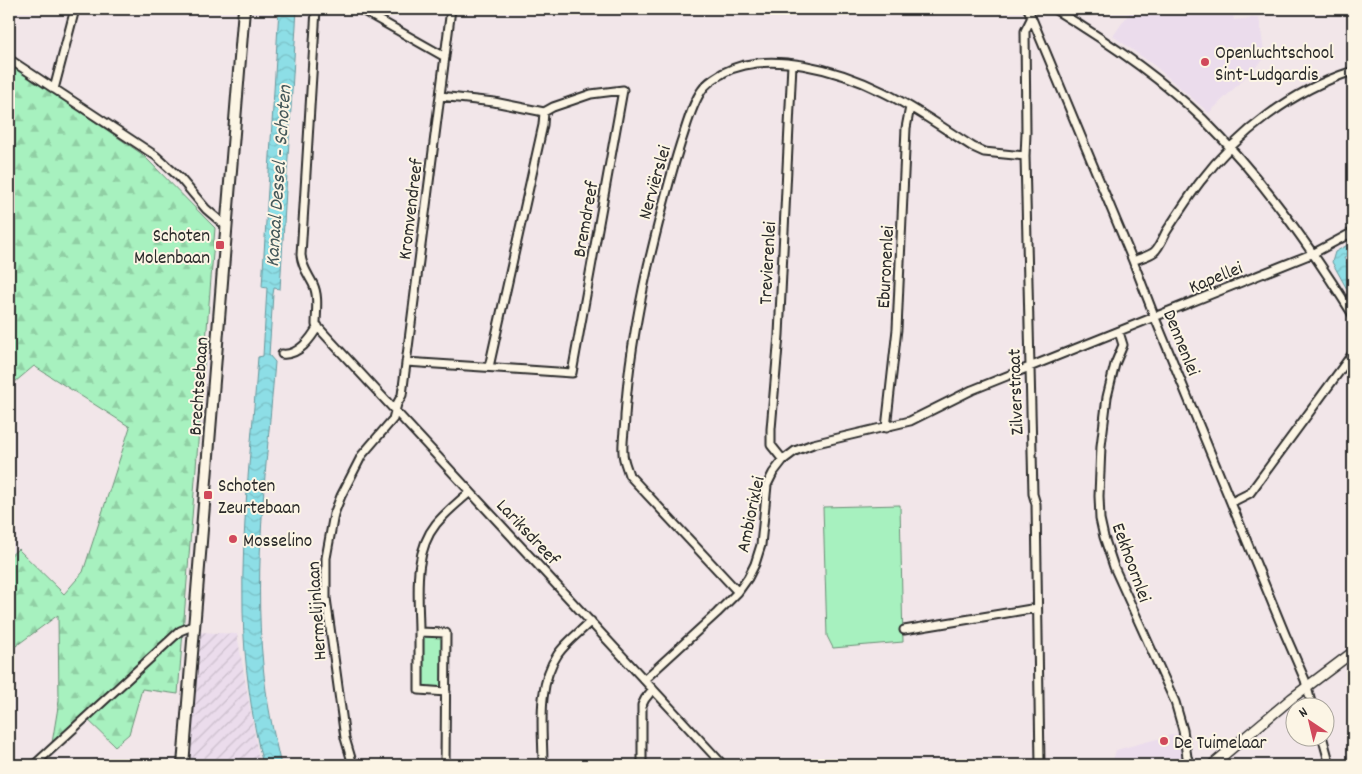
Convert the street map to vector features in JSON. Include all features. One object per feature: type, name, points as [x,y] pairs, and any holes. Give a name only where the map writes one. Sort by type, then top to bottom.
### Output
[{"type":"main road","name":"Brechtsebaan","points":[[183,765],[244,9]]},
{"type":"street","points":[[54,88],[75,9]]},
{"type":"street","name":"Lariksdreef","points":[[316,9],[301,255],[302,265],[314,285],[318,326],[724,765]]},
{"type":"street","points":[[360,9],[445,57]]},
{"type":"street","name":"Kromvendreef","points":[[396,412],[397,404],[402,395],[451,9]]},
{"type":"street","name":"Dennenlei","points":[[1028,9],[1232,502],[1281,626],[1305,680],[1309,696]]},
{"type":"street","points":[[1054,9],[1114,47],[1150,73],[1203,119],[1231,148],[1274,199],[1314,253],[1353,314]]},
{"type":"street","name":"Zilverstraat","points":[[1031,19],[1025,31],[1025,156],[1033,494],[1036,504],[1040,765]]},
{"type":"street","points":[[9,60],[156,156],[180,178],[206,209],[226,226]]},
{"type":"street","name":"Nerviërslei","points":[[738,592],[629,475],[623,454],[626,396],[638,314],[665,193],[687,125],[701,91],[718,76],[743,65],[768,62],[792,64],[840,74],[883,92],[984,152],[1025,156]]},
{"type":"street","name":"Trevierenlei","points":[[782,460],[771,445],[771,429],[779,335],[792,64]]},
{"type":"street","points":[[1133,261],[1154,252],[1191,194],[1231,148],[1278,108],[1304,93],[1353,72]]},
{"type":"street","name":"Bremdreef","points":[[406,362],[572,373],[623,90],[592,94],[553,107],[544,112]]},
{"type":"street","points":[[440,96],[494,102],[544,112],[543,125],[489,367]]},
{"type":"street","name":"Eburonenlei","points":[[886,428],[898,329],[906,128],[910,107]]},
{"type":"street","name":"Kapellei","points":[[1030,367],[1314,253],[1353,232]]},
{"type":"street","points":[[282,354],[288,355],[301,348],[312,338],[318,326]]},
{"type":"street","name":"Eekhoornlei","points":[[1118,332],[1123,345],[1115,364],[1107,397],[1101,446],[1098,496],[1100,519],[1114,567],[1175,702],[1187,756],[1191,765]]},
{"type":"street","points":[[1232,502],[1250,493],[1353,353]]},
{"type":"street","name":"Ambiorixlei","points":[[645,679],[738,592],[748,578],[761,545],[767,485],[782,460],[800,448],[813,444],[910,421],[972,390],[1030,367]]},
{"type":"street","name":"Hermelijnlaan","points":[[353,765],[345,738],[327,608],[326,558],[334,514],[349,478],[362,455],[394,419],[396,412]]},
{"type":"street","points":[[446,692],[419,690],[419,571],[425,544],[436,524],[470,492]]},
{"type":"street","points":[[904,630],[1037,608]]},
{"type":"street","points":[[543,765],[545,682],[550,668],[561,650],[591,621]]},
{"type":"street","points":[[34,765],[180,631],[195,624]]},
{"type":"street","points":[[419,632],[446,632],[445,765]]},
{"type":"street","points":[[1212,765],[1306,687],[1353,652]]},
{"type":"street","points":[[642,765],[642,705],[653,689]]},
{"type":"street","points":[[1325,746],[1330,765]]},
{"type":"shaded area","name":"Openluchtschool Sint-Ludgardis","points":[[1132,9],[1232,9],[1234,20],[1259,17],[1265,58],[1209,113],[1155,66],[1113,36]]},
{"type":"shaded area","points":[[198,632],[237,634],[260,765],[189,765]]},
{"type":"shaded area","name":"De Tuimelaar","points":[[1179,733],[1184,765],[1119,765],[1113,760],[1116,750]]},
{"type":"green space","points":[[9,63],[142,154],[215,228],[178,694],[142,689],[129,734],[115,746],[82,714],[52,743],[59,701],[58,615],[9,651],[9,557],[18,549],[64,594],[83,572],[130,427],[34,366],[9,387]]},
{"type":"green space","points":[[900,505],[903,642],[833,648],[827,636],[823,507]]},
{"type":"green space","points":[[422,635],[444,636],[444,686],[442,689],[421,688]]},
{"type":"water","name":"Kanaal Dessel - Schoten","points":[[279,9],[297,9],[280,289],[274,288],[273,294],[269,355],[275,362],[260,551],[260,627],[263,665],[270,715],[281,765],[263,765],[255,727],[247,669],[243,579],[245,515],[258,357],[263,356],[267,288],[262,287]]},
{"type":"water","points":[[1353,242],[1353,253],[1344,258],[1353,274],[1353,300],[1332,262],[1335,252]]},
{"type":"place","name":"Openluchtschool Sint-Ludgardis","points":[[1205,62]]},
{"type":"place","name":"Schoten Molenbaan","points":[[220,245]]},
{"type":"place","name":"Schoten Zeurtebaan","points":[[208,495]]},
{"type":"place","name":"Mosselino","points":[[233,539]]},
{"type":"place","name":"De Tuimelaar","points":[[1164,741]]}]
